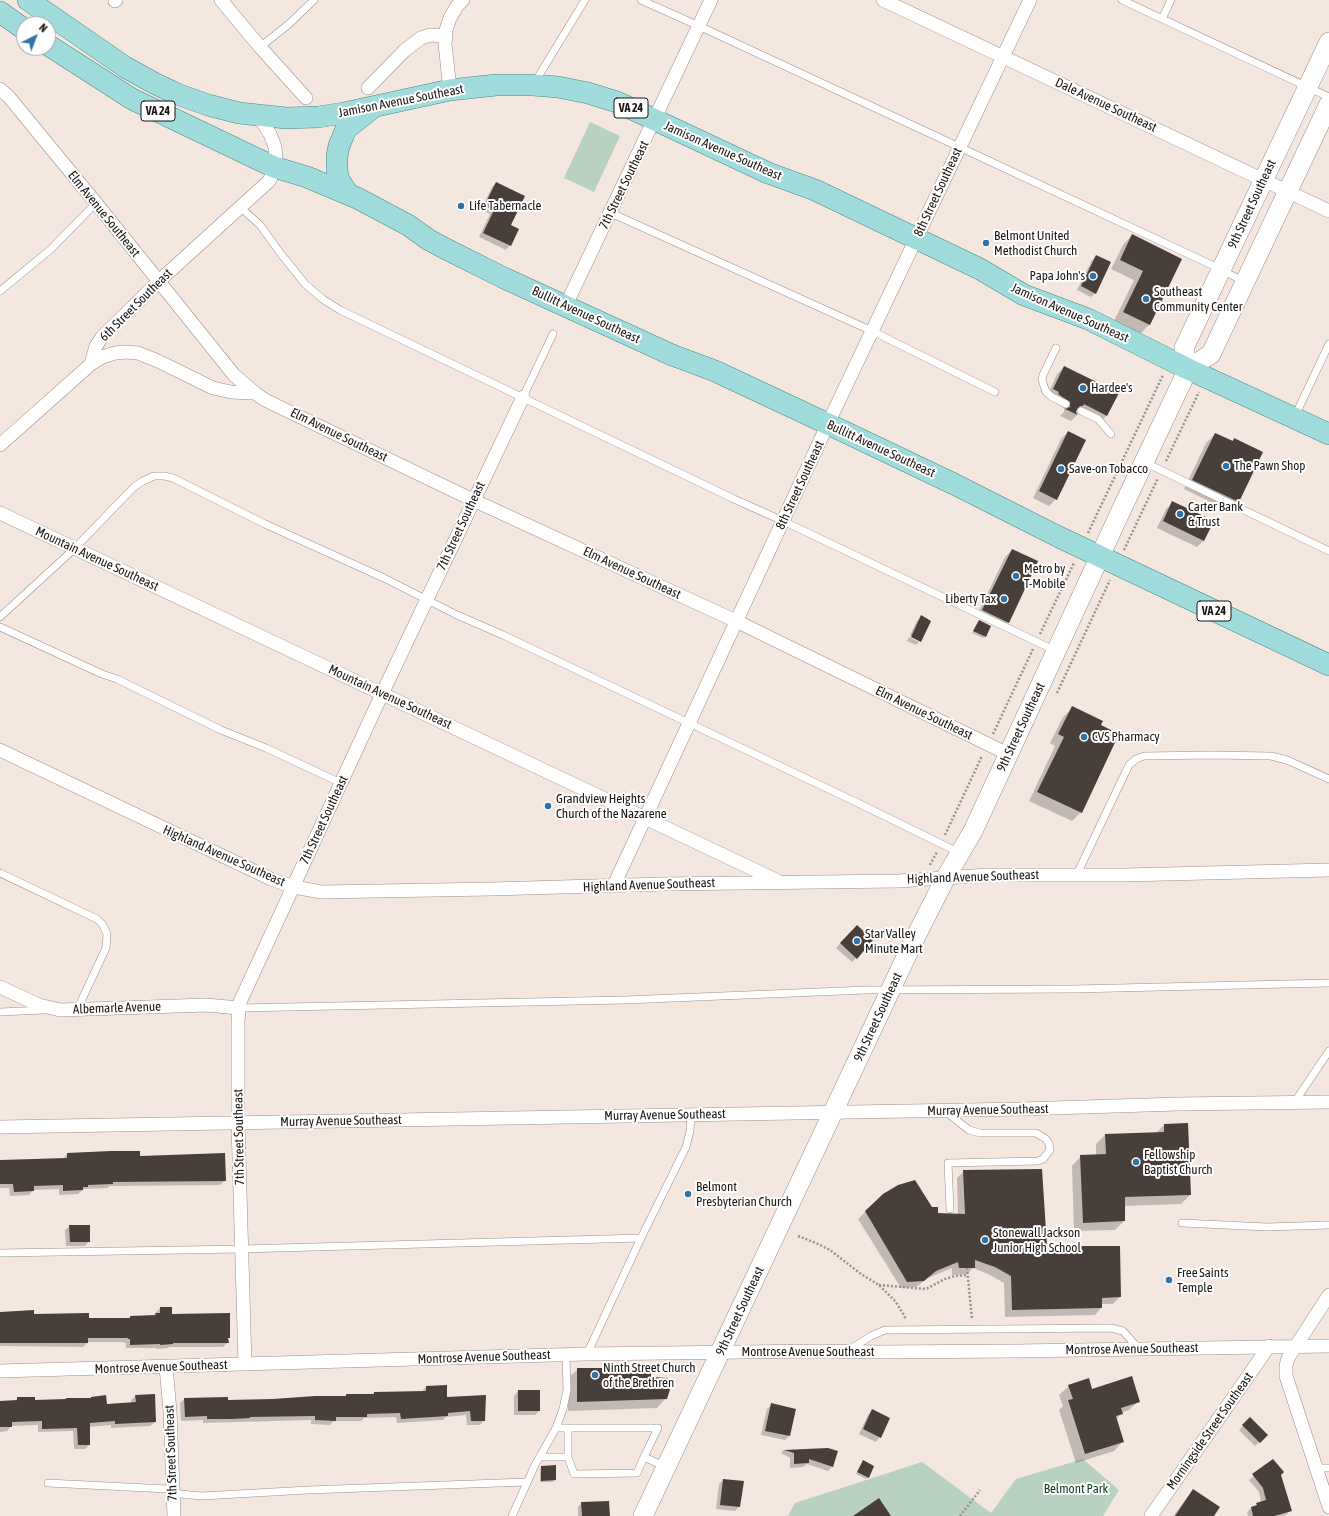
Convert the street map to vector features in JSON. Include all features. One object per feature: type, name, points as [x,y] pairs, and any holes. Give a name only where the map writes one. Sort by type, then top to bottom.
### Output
[{"type":"main road","name":"Jamison Avenue Southeast","points":[[28,0],[125,67],[154,83],[177,94],[208,105],[255,115],[286,118],[318,117],[373,97],[496,85],[533,85],[558,88],[588,93],[617,102],[768,174],[816,190],[980,269],[1024,295],[1088,319],[1188,369],[1295,417],[1329,434]]},
{"type":"main road","points":[[0,12],[16,23]]},
{"type":"main road","name":"VA 24","points":[[56,50],[132,99],[274,166]]},
{"type":"main road","points":[[348,194],[338,178],[337,156],[346,129],[356,120],[373,97]]},
{"type":"main road","name":"Bullitt Avenue Southeast","points":[[274,166],[307,177],[348,194],[408,225],[429,240],[504,278],[566,305],[672,355],[715,371],[954,484],[1081,548],[1329,664]]},
{"type":"main road","name":"Bullitt Avenue Southeast","points":[[274,166],[290,179],[396,230],[429,240]]},
{"type":"street","points":[[221,0],[260,47],[306,98]]},
{"type":"street","points":[[450,90],[445,36],[450,18],[457,6],[463,0]]},
{"type":"street","name":"7th Street Southeast","points":[[566,305],[711,0]]},
{"type":"street","name":"Dale Avenue Southeast","points":[[882,0],[1329,211]]},
{"type":"street","name":"8th Street Southeast","points":[[614,886],[828,424],[1030,0]]},
{"type":"street","points":[[373,97],[404,51],[421,38],[430,35],[445,36]]},
{"type":"street","name":"9th Street Southeast","points":[[1188,369],[1184,348],[1329,42]]},
{"type":"street","name":"Elm Avenue Southeast","points":[[1,93],[96,203],[234,375],[265,400],[473,500],[736,621],[1008,754]]},
{"type":"street","name":"9th Street Southeast","points":[[643,1516],[890,991],[946,876],[973,831],[1056,651],[1108,560],[1144,461],[1188,369],[1211,354],[1329,104]]},
{"type":"street","points":[[255,115],[263,123],[270,134],[276,160],[274,166]]},
{"type":"street","name":"6th Street Southeast","points":[[91,364],[96,346],[102,337],[159,281],[269,181],[274,166]]},
{"type":"street","name":"Elm Avenue Southeast","points":[[91,364],[102,357],[115,353],[138,353],[214,388],[231,392],[255,393]]},
{"type":"street","points":[[0,445],[91,364]]},
{"type":"street","name":"7th Street Southeast","points":[[245,1364],[238,1123],[238,1021],[240,1002],[382,694],[523,397]]},
{"type":"street","name":"Mountain Avenue Southeast","points":[[0,513],[780,882]]},
{"type":"street","name":"Highland Avenue Southeast","points":[[0,750],[271,879],[294,887],[321,892],[780,882],[899,881],[946,876],[988,874],[1125,875],[1329,870]]},
{"type":"street","name":"Albemarle Avenue","points":[[0,987],[53,1010],[206,1005],[239,1008]]},
{"type":"street","name":"Murray Avenue Southeast","points":[[0,1127],[945,1111],[1178,1104],[1329,1102]]},
{"type":"street","points":[[1329,1295],[1295,1346],[1288,1358],[1286,1366],[1286,1376],[1329,1507]]},
{"type":"street","name":"Morningside Street Southeast","points":[[1151,1516],[1269,1346]]},
{"type":"street","name":"Montrose Avenue Southeast","points":[[0,1371],[566,1354],[967,1352],[1329,1346]]},
{"type":"street","name":"7th Street Southeast","points":[[166,1367],[170,1411],[174,1516]]},
{"type":"lane","points":[[260,47],[289,24],[314,0]]},
{"type":"lane","points":[[533,85],[585,0]]},
{"type":"lane","points":[[641,0],[960,147],[1245,282]]},
{"type":"lane","points":[[1122,0],[1132,2],[1162,19],[1329,96]]},
{"type":"lane","points":[[1162,19],[1171,0]]},
{"type":"lane","points":[[0,291],[51,249],[96,203]]},
{"type":"lane","points":[[240,207],[260,225],[306,285],[324,300],[340,310],[734,499],[1056,651]]},
{"type":"lane","points":[[611,213],[872,331],[995,392]]},
{"type":"lane","points":[[523,397],[553,334]]},
{"type":"lane","points":[[1295,417],[1329,344]]},
{"type":"lane","points":[[1056,348],[1043,375],[1043,386],[1046,392],[1052,397],[1066,404]]},
{"type":"lane","points":[[1081,411],[1098,419],[1111,434]]},
{"type":"lane","points":[[1144,461],[1329,551]]},
{"type":"lane","points":[[0,617],[74,549],[134,487],[142,481],[154,476],[173,478],[266,524],[384,578],[426,600],[858,803],[960,853]]},
{"type":"lane","points":[[0,627],[95,671],[117,679],[221,730],[266,748],[342,783]]},
{"type":"lane","points":[[1078,874],[1129,765],[1136,759],[1144,756],[1271,756],[1287,760],[1329,779]]},
{"type":"lane","points":[[0,873],[97,919],[103,925],[107,934],[106,948],[77,1010]]},
{"type":"lane","points":[[239,1008],[633,999],[866,990],[1075,989],[1329,983]]},
{"type":"lane","points":[[0,1012],[53,1010]]},
{"type":"lane","points":[[1294,1103],[1329,1051]]},
{"type":"lane","points":[[945,1111],[969,1130],[980,1133],[1036,1133],[1046,1139],[1050,1150],[1043,1159],[1038,1161],[948,1163],[950,1209]]},
{"type":"lane","points":[[587,1354],[641,1238],[686,1147],[690,1131],[691,1115]]},
{"type":"lane","points":[[1182,1223],[1267,1227],[1329,1225]]},
{"type":"lane","points":[[0,1253],[242,1249],[641,1238]]},
{"type":"lane","points":[[847,1352],[872,1336],[885,1330],[1111,1328],[1123,1331],[1139,1349]]},
{"type":"lane","points":[[512,1516],[540,1456],[556,1428],[563,1410],[567,1390],[566,1354]]},
{"type":"lane","points":[[556,1428],[568,1428],[658,1428],[637,1473],[574,1474],[568,1457],[568,1428]]},
{"type":"lane","points":[[540,1456],[568,1457]]},
{"type":"lane","points":[[644,1457],[666,1467]]},
{"type":"lane","points":[[1315,1468],[1329,1468]]},
{"type":"lane","points":[[48,1483],[167,1489],[180,1494],[202,1496],[308,1490],[527,1482]]},
{"type":"path","points":[[1056,695],[1108,560],[1162,470],[1188,369]]},
{"type":"path","points":[[927,878],[929,868],[1081,548],[1188,369]]},
{"type":"path","points":[[798,1236],[830,1250],[861,1274],[879,1285],[896,1302],[908,1324]]},
{"type":"path","points":[[967,1268],[971,1315]]},
{"type":"path","points":[[879,1285],[926,1290],[944,1279],[968,1275]]},
{"type":"path","points":[[960,1516],[980,1490]]},
{"type":"green space","points":[[590,122],[620,136],[594,192],[564,178]]},
{"type":"green space","name":"Belmont Park","points":[[1083,1459],[1119,1490],[1103,1516],[788,1516],[795,1503],[922,1462],[991,1513],[1016,1479]]},
{"type":"building","points":[[496,182],[525,196],[511,225],[519,229],[511,246],[483,233],[494,210],[484,206]]},
{"type":"building","points":[[1132,234],[1182,259],[1150,325],[1123,312],[1143,271],[1120,260]]},
{"type":"building","points":[[1096,255],[1111,262],[1096,294],[1081,286]]},
{"type":"building","points":[[1064,366],[1119,393],[1107,416],[1084,404],[1077,409],[1076,412],[1078,415],[1065,409],[1070,407],[1070,402],[1058,394],[1059,392],[1053,389]]},
{"type":"building","points":[[1068,431],[1086,440],[1057,500],[1039,491]]},
{"type":"building","points":[[1215,433],[1233,441],[1234,438],[1263,452],[1239,502],[1192,480]]},
{"type":"building","points":[[1172,501],[1214,521],[1204,541],[1163,521]]},
{"type":"building","points":[[1012,549],[1038,561],[1009,623],[982,610]]},
{"type":"building","points":[[921,615],[931,621],[921,642],[911,637]]},
{"type":"building","points":[[979,620],[991,626],[986,637],[973,631]]},
{"type":"building","points":[[1072,706],[1103,721],[1101,725],[1119,734],[1082,813],[1037,792],[1064,737],[1058,734]]},
{"type":"building","points":[[857,925],[873,940],[857,959],[840,943]]},
{"type":"building","points":[[1188,1123],[1191,1195],[1125,1197],[1125,1221],[1083,1223],[1080,1155],[1106,1154],[1105,1134],[1164,1132],[1164,1124]]},
{"type":"building","points":[[140,1151],[140,1156],[225,1153],[226,1181],[113,1182],[113,1184],[88,1185],[88,1187],[83,1187],[83,1190],[63,1191],[63,1185],[34,1186],[34,1191],[14,1192],[13,1184],[0,1184],[0,1160],[67,1158],[67,1153]]},
{"type":"building","points":[[1042,1169],[1047,1246],[1120,1246],[1121,1297],[1102,1298],[1102,1308],[1012,1310],[1011,1276],[995,1267],[975,1260],[975,1268],[959,1268],[958,1262],[936,1271],[924,1281],[907,1282],[865,1211],[883,1194],[898,1185],[915,1180],[932,1207],[938,1207],[938,1213],[965,1214],[963,1170]]},
{"type":"building","points":[[69,1225],[90,1225],[90,1242],[70,1242]]},
{"type":"building","points":[[160,1307],[172,1307],[172,1314],[230,1313],[229,1343],[130,1345],[130,1339],[128,1338],[88,1338],[88,1343],[0,1343],[0,1312],[34,1310],[34,1314],[89,1313],[89,1318],[130,1318],[130,1316],[156,1315],[155,1313],[160,1313]]},
{"type":"building","points":[[651,1366],[651,1377],[668,1378],[671,1386],[667,1399],[577,1402],[577,1368],[613,1368],[613,1370]]},
{"type":"building","points":[[1132,1376],[1140,1402],[1121,1408],[1123,1414],[1116,1416],[1124,1442],[1085,1454],[1068,1400],[1073,1399],[1068,1385],[1089,1378],[1092,1389]]},
{"type":"building","points":[[447,1385],[447,1397],[486,1395],[485,1421],[471,1421],[470,1411],[448,1413],[448,1416],[401,1419],[400,1413],[367,1414],[367,1417],[336,1417],[336,1421],[315,1420],[315,1416],[250,1417],[232,1419],[207,1419],[207,1416],[185,1417],[184,1398],[228,1397],[228,1400],[346,1396],[346,1394],[374,1394],[374,1392],[426,1391],[426,1386]]},
{"type":"building","points":[[518,1390],[540,1390],[540,1411],[518,1411]]},
{"type":"building","points":[[155,1394],[156,1422],[115,1424],[115,1421],[90,1423],[90,1445],[78,1445],[77,1428],[42,1429],[42,1421],[12,1422],[12,1427],[0,1427],[0,1401],[17,1400],[17,1397],[35,1397],[35,1400],[91,1398],[106,1395],[107,1404],[136,1402],[135,1395]]},
{"type":"building","points":[[771,1403],[796,1409],[790,1436],[765,1431]]},
{"type":"building","points":[[872,1409],[890,1418],[881,1438],[863,1429]]},
{"type":"building","points":[[1250,1417],[1268,1435],[1260,1443],[1242,1425]]},
{"type":"building","points":[[828,1448],[838,1451],[833,1467],[809,1459],[809,1463],[794,1464],[794,1453],[784,1450]]},
{"type":"building","points":[[1273,1459],[1284,1472],[1281,1475],[1292,1511],[1274,1516],[1253,1516],[1251,1507],[1257,1505],[1256,1503],[1266,1500],[1263,1488],[1252,1474]]},
{"type":"building","points":[[863,1460],[874,1466],[869,1478],[857,1472]]},
{"type":"building","points":[[556,1465],[556,1480],[541,1481],[541,1466]]},
{"type":"building","points":[[723,1479],[744,1481],[740,1507],[720,1505]]},
{"type":"building","points":[[1193,1489],[1220,1507],[1214,1516],[1175,1516]]},
{"type":"building","points":[[879,1498],[891,1516],[853,1516]]},
{"type":"building","points":[[609,1501],[610,1516],[582,1516],[581,1502]]},
{"type":"place","name":"Life Tabernacle","points":[[461,206]]},
{"type":"place","name":"Belmont United Methodist Church","points":[[986,243]]},
{"type":"place","name":"Papa John's","points":[[1093,276]]},
{"type":"place","name":"Southeast Community Center","points":[[1146,299]]},
{"type":"place","name":"Hardee's","points":[[1083,388]]},
{"type":"place","name":"The Pawn Shop","points":[[1226,466]]},
{"type":"place","name":"Save-on Tobacco","points":[[1061,469]]},
{"type":"place","name":"Carter Bank & Trust","points":[[1180,514]]},
{"type":"place","name":"Metro by T-Mobile","points":[[1016,576]]},
{"type":"place","name":"Liberty Tax","points":[[1004,599]]},
{"type":"place","name":"CVS Pharmacy","points":[[1084,737]]},
{"type":"place","name":"Grandview Heights Church of the Nazarene","points":[[548,806]]},
{"type":"place","name":"Star Valley Minute Mart","points":[[857,941]]},
{"type":"place","name":"Fellowship Baptist Church","points":[[1136,1162]]},
{"type":"place","name":"Belmont Presbyterian Church","points":[[688,1194]]},
{"type":"place","name":"Stonewall Jackson Junior High School","points":[[985,1240]]},
{"type":"place","name":"Free Saints Temple","points":[[1169,1280]]},
{"type":"place","name":"Ninth Street Church of the Brethren","points":[[595,1375]]}]
